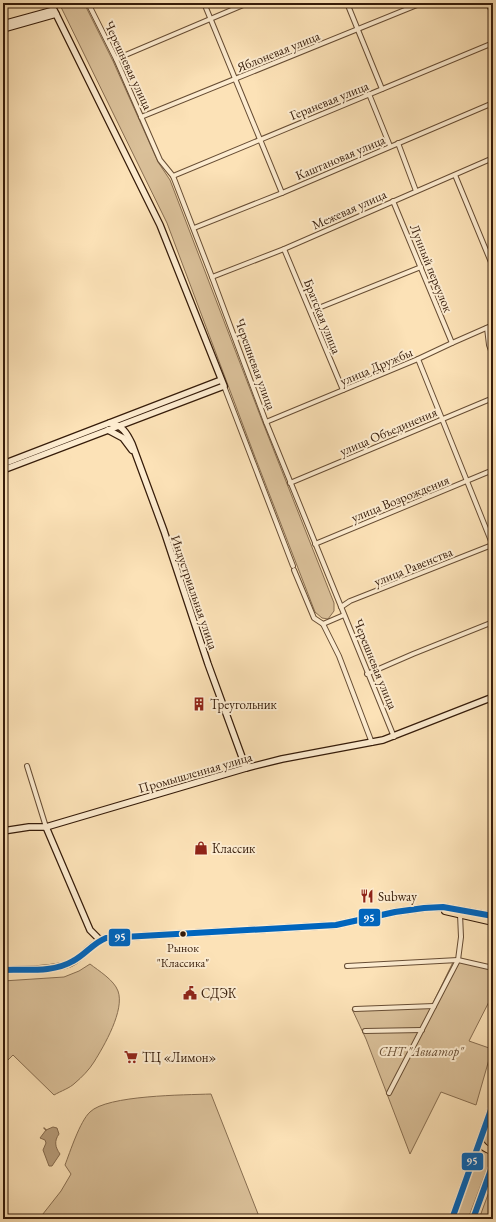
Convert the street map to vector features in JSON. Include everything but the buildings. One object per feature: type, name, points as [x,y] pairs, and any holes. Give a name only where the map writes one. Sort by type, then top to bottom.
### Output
[{"type":"main road","points":[[424,908],[460,914],[493,922]]},
{"type":"main road","points":[[3,970],[67,965],[100,940],[114,937],[336,925],[395,912],[424,908],[449,908],[493,916]]},
{"type":"main road","points":[[452,1219],[493,1104]]},
{"type":"main road","points":[[480,1141],[487,1150],[493,1151]]},
{"type":"main road","points":[[472,1219],[493,1164]]},
{"type":"street","points":[[51,3],[160,225],[314,618],[323,624],[345,670],[372,743]]},
{"type":"street","name":"Черешневая улица","points":[[88,3],[116,59],[160,160],[173,176],[290,483],[394,737]]},
{"type":"street","points":[[204,3],[282,192]]},
{"type":"street","points":[[116,59],[248,3]]},
{"type":"street","points":[[347,3],[382,89]]},
{"type":"street","name":"Яблоневая улица","points":[[141,117],[422,3]]},
{"type":"street","points":[[488,3],[493,14]]},
{"type":"street","points":[[3,24],[55,12]]},
{"type":"street","points":[[3,29],[55,12]]},
{"type":"street","name":"Гераневая улица","points":[[173,176],[493,43]]},
{"type":"street","points":[[369,94],[390,146]]},
{"type":"street","name":"Каштановая улица","points":[[194,228],[493,103]]},
{"type":"street","points":[[398,143],[416,191]]},
{"type":"street","name":"Межевая улица","points":[[212,277],[284,249],[493,158]]},
{"type":"street","points":[[455,175],[493,267]]},
{"type":"street","name":"Лунный переулок","points":[[393,201],[452,343]]},
{"type":"street","name":"Братская улица","points":[[284,249],[343,390]]},
{"type":"street","points":[[311,311],[421,266]]},
{"type":"street","name":"улица Дружбы","points":[[266,422],[418,359],[493,325]]},
{"type":"street","points":[[488,328],[489,345],[493,356]]},
{"type":"street","points":[[418,359],[493,546]]},
{"type":"street","points":[[3,470],[17,462],[110,423],[222,383]]},
{"type":"street","points":[[3,464],[17,462],[119,426],[222,383]]},
{"type":"street","name":"улица Объединения","points":[[290,483],[442,420],[454,413],[493,398]]},
{"type":"street","points":[[110,423],[119,426]]},
{"type":"street","name":"Индустриальная улица","points":[[119,426],[128,434],[142,470],[208,664],[246,768]]},
{"type":"street","points":[[108,430],[123,438],[129,445],[142,470]]},
{"type":"street","name":"улица Возрождения","points":[[315,544],[493,470]]},
{"type":"street","name":"улица Равенства","points":[[341,607],[350,601],[493,546]]},
{"type":"street","points":[[323,624],[344,615]]},
{"type":"street","points":[[367,674],[493,622]]},
{"type":"street","name":"Промышленная улица","points":[[3,831],[29,827],[46,827],[246,768],[282,759],[372,743],[394,737],[493,697]]},
{"type":"street","points":[[27,766],[46,827],[90,930],[100,940]]},
{"type":"street","points":[[389,1093],[458,960],[461,937],[460,914]]},
{"type":"street","points":[[347,966],[458,960],[493,968]]},
{"type":"street","points":[[355,1009],[434,1006]]},
{"type":"street","points":[[365,1031],[422,1030]]},
{"type":"green space","points":[[59,3],[84,3],[113,61],[158,162],[170,180],[334,603],[334,611],[328,619],[322,618],[315,612],[167,223]]},
{"type":"green space","name":"СНТ \"Авиатор\"","points":[[455,958],[493,966],[493,994],[469,1041],[492,1049],[476,1105],[441,1092],[410,1154],[366,1039],[352,1009],[432,1005]]},
{"type":"green space","points":[[90,964],[110,979],[116,987],[118,991],[119,1008],[108,1038],[90,1068],[73,1085],[54,1095],[13,1055],[3,1065],[3,981],[64,977],[79,971]]},
{"type":"green space","points":[[211,1094],[260,1219],[39,1219],[61,1191],[71,1174],[65,1165],[79,1129],[90,1112],[99,1106],[129,1099]]},
{"type":"green space","points":[[493,1114],[493,1153],[468,1219],[455,1219]]},
{"type":"green space","points":[[493,1181],[493,1219],[479,1219]]},
{"type":"shaded area","points":[[53,1127],[57,1128],[59,1134],[56,1139],[56,1144],[60,1154],[52,1166],[49,1166],[43,1150],[46,1143],[45,1140],[40,1138],[46,1130]]},
{"type":"transit line","name":"95","points":[[3,970],[39,970],[65,965],[106,938],[336,925],[395,912],[424,908],[443,907],[493,916]]},
{"type":"transit line","name":"95","points":[[452,1219],[493,1104]]},
{"type":"transit line","name":"95","points":[[473,1219],[493,1164]]},
{"type":"place","name":"Треугольник","points":[[199,704]]},
{"type":"place","name":"Классик","points":[[201,848]]},
{"type":"place","name":"Subway","points":[[367,896]]},
{"type":"place","name":"Рынок \"Классика\"","points":[[183,934]]},
{"type":"place","name":"СДЭК","points":[[190,993]]},
{"type":"place","name":"ТЦ «Лимон»","points":[[131,1057]]}]
